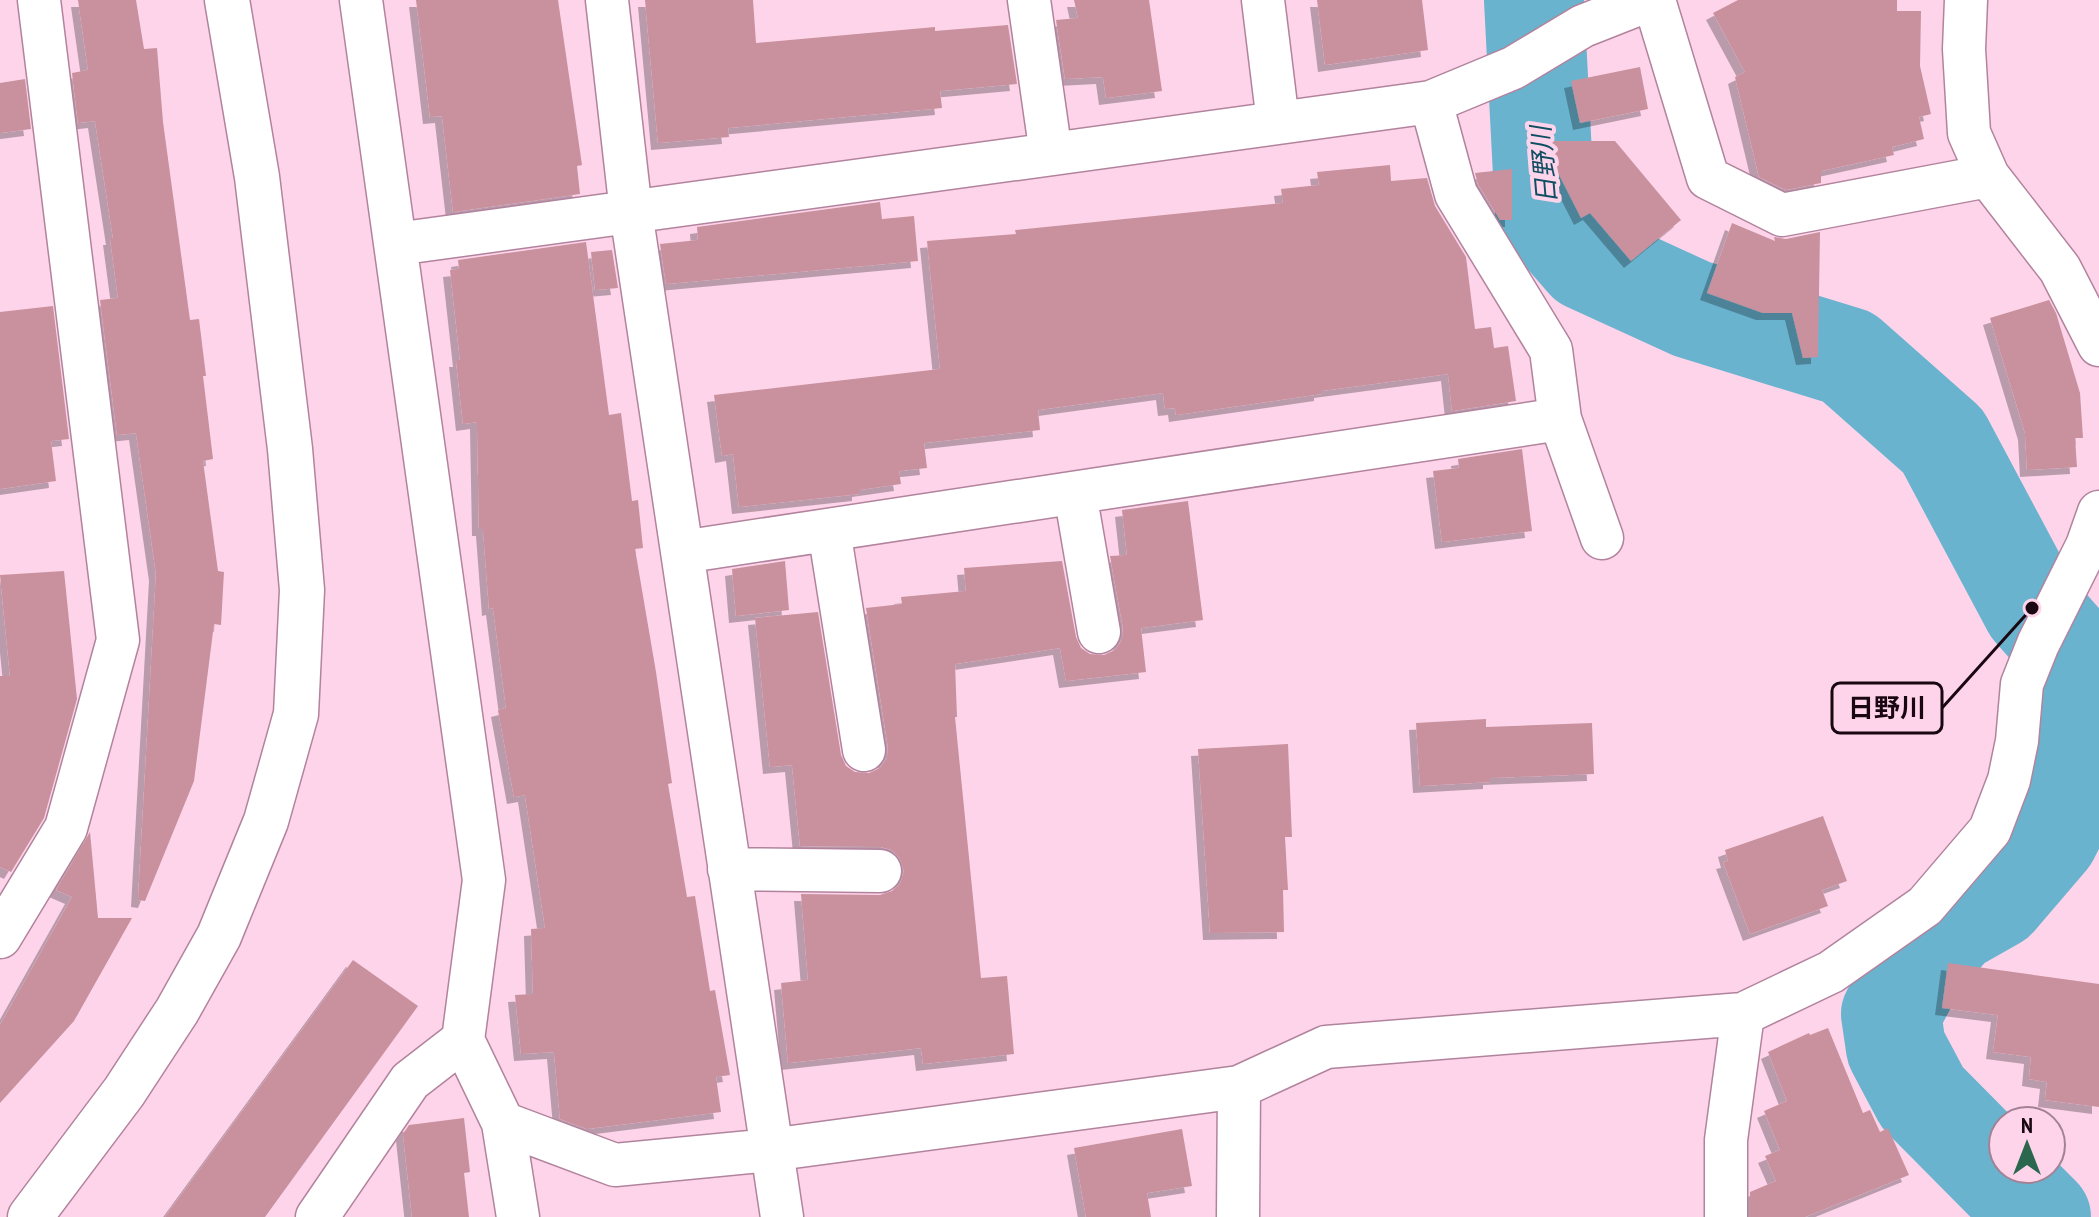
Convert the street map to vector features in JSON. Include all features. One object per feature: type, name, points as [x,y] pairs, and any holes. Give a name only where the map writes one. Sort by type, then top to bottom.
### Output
[{"type":"street","points":[[0,937],[66,828],[118,640],[39,0]]},
{"type":"street","points":[[30,1217],[124,1092],[177,1011],[219,936],[266,821],[296,714],[302,590],[290,449],[257,177],[227,0]]},
{"type":"street","points":[[361,0],[484,880],[463,1040],[503,1123],[518,1217]]},
{"type":"street","points":[[607,0],[631,212],[782,1217]]},
{"type":"street","points":[[1029,0],[1051,154]]},
{"type":"street","points":[[1263,0],[1278,122]]},
{"type":"street","points":[[396,244],[1431,102],[1513,68],[1583,26],[1652,0],[1708,178],[1782,215],[1988,176]]},
{"type":"street","points":[[1966,0],[1964,49],[1969,133],[1988,176],[2060,269],[2099,345]]},
{"type":"street","points":[[1431,102],[1456,194],[1551,350],[1560,419],[1602,538]]},
{"type":"street","points":[[682,552],[1560,419]]},
{"type":"street","points":[[1075,493],[1099,632]]},
{"type":"street","points":[[503,1123],[615,1165],[770,1150],[1239,1087],[1326,1047],[1743,1014],[1831,972],[1925,906],[1990,830],[2009,780],[2017,741],[2022,684],[2038,644],[2087,546],[2099,512]]},
{"type":"street","points":[[829,530],[864,750]]},
{"type":"street","points":[[729,869],[880,871]]},
{"type":"street","points":[[1726,1217],[1726,1140],[1743,1014]]},
{"type":"street","points":[[317,1217],[410,1081],[463,1040]]},
{"type":"street","points":[[1238,1217],[1239,1087]]},
{"type":"building","points":[[78,0],[136,0],[144,49],[157,48],[163,122],[190,320],[199,319],[213,459],[203,461],[218,571],[224,572],[221,625],[214,624],[194,781],[145,901],[138,900],[156,574],[136,433],[117,435],[100,300],[118,298],[110,238],[113,238],[95,121],[78,123],[72,73],[88,70]]},
{"type":"building","points":[[416,0],[558,0],[582,165],[577,166],[580,194],[453,212],[442,116],[430,117]]},
{"type":"building","points":[[645,0],[753,0],[756,43],[935,27],[935,31],[1008,25],[1017,84],[940,91],[942,108],[728,128],[729,137],[658,143]]},
{"type":"building","points":[[1074,0],[1149,0],[1162,91],[1106,98],[1103,77],[1065,79],[1056,20],[1078,18]]},
{"type":"building","points":[[1317,0],[1422,0],[1428,50],[1325,65]]},
{"type":"building","points":[[1738,0],[1897,0],[1897,11],[1921,11],[1920,66],[1931,114],[1919,117],[1924,139],[1892,147],[1894,155],[1821,171],[1821,183],[1786,190],[1759,177],[1735,77],[1745,72],[1713,13]]},
{"type":"building","points":[[1640,67],[1648,109],[1580,123],[1571,81]]},
{"type":"building","points":[[25,79],[31,129],[0,133],[0,83]]},
{"type":"building","points":[[1542,141],[1615,141],[1681,220],[1631,261],[1590,213],[1581,218]]},
{"type":"building","points":[[1390,165],[1391,181],[1427,178],[1435,206],[1466,257],[1475,329],[1491,327],[1494,348],[1508,346],[1516,401],[1452,411],[1448,374],[1176,415],[1175,408],[1165,409],[1163,393],[1038,410],[1040,430],[924,443],[927,468],[899,471],[901,484],[859,490],[859,494],[739,507],[733,454],[722,456],[714,395],[940,369],[927,241],[1016,234],[1015,230],[1283,203],[1281,189],[1319,185],[1317,172]]},
{"type":"building","points":[[1512,169],[1512,220],[1500,220],[1478,184],[1475,173]]},
{"type":"building","points":[[880,202],[882,219],[914,216],[918,261],[666,284],[660,244],[698,240],[697,227]]},
{"type":"building","points":[[1732,223],[1775,241],[1774,237],[1786,239],[1820,232],[1818,357],[1803,358],[1792,313],[1763,313],[1707,293]]},
{"type":"building","points":[[586,242],[609,415],[621,413],[632,501],[638,500],[643,548],[635,549],[656,672],[672,783],[668,784],[687,897],[695,896],[710,991],[715,990],[730,1075],[716,1077],[721,1112],[587,1129],[560,1119],[554,1052],[521,1054],[515,995],[533,994],[531,929],[545,928],[525,795],[514,797],[498,710],[506,708],[493,608],[489,609],[483,529],[479,529],[477,422],[463,424],[450,270],[459,269],[458,260]]},
{"type":"building","points":[[612,250],[618,288],[595,290],[591,252]]},
{"type":"building","points":[[2049,300],[2056,313],[2080,393],[2083,438],[2075,438],[2077,467],[2027,470],[2025,433],[1990,318]]},
{"type":"building","points":[[53,306],[69,439],[51,441],[56,481],[0,489],[0,312]]},
{"type":"building","points":[[1522,449],[1532,531],[1442,542],[1433,471],[1459,468],[1458,459]]},
{"type":"building","points":[[1188,501],[1203,620],[1141,628],[1146,672],[1066,681],[1060,648],[955,664],[955,717],[981,978],[1007,976],[1014,1054],[923,1064],[921,1048],[788,1063],[781,983],[808,980],[801,894],[880,895],[900,884],[904,871],[900,859],[892,850],[881,847],[800,846],[792,765],[770,767],[755,618],[818,612],[841,755],[846,766],[855,772],[869,773],[880,768],[887,758],[888,747],[866,608],[902,604],[901,597],[966,591],[964,568],[1062,561],[1076,637],[1081,648],[1090,654],[1104,655],[1115,650],[1122,640],[1123,628],[1110,556],[1127,555],[1122,510]]},
{"type":"building","points":[[785,561],[789,610],[736,616],[732,569]]},
{"type":"building","points":[[64,571],[77,699],[44,818],[11,872],[0,867],[0,676],[10,676],[0,575]]},
{"type":"building","points":[[1486,719],[1486,727],[1592,723],[1594,774],[1490,778],[1490,782],[1420,786],[1416,723]]},
{"type":"building","points":[[1288,744],[1292,837],[1285,837],[1288,890],[1283,890],[1284,932],[1210,933],[1198,749]]},
{"type":"building","points":[[1823,816],[1847,881],[1822,890],[1828,906],[1750,934],[1723,862],[1728,861],[1725,850]]},
{"type":"building","points":[[90,832],[98,918],[132,918],[74,1021],[0,1103],[0,1025],[72,897],[56,890]]},
{"type":"building","points":[[353,960],[418,1006],[265,1217],[165,1217]]},
{"type":"building","points":[[1948,963],[2099,984],[2099,1107],[2045,1100],[2047,1082],[2029,1079],[2031,1057],[1993,1052],[1998,1015],[1942,1008]]},
{"type":"building","points":[[1828,1028],[1863,1113],[1870,1110],[1880,1132],[1888,1128],[1909,1175],[1805,1217],[1750,1217],[1750,1192],[1776,1181],[1765,1156],[1780,1150],[1764,1111],[1787,1101],[1768,1052],[1809,1033]]},
{"type":"building","points":[[464,1118],[470,1172],[464,1173],[469,1217],[412,1217],[403,1134],[409,1125]]},
{"type":"building","points":[[1182,1129],[1192,1186],[1147,1193],[1151,1217],[1086,1217],[1074,1148]]},
{"type":"waterway","name":"日野川","points":[[1534,0],[1545,213],[1587,261],[1692,309],[1848,357],[1943,441],[2032,608],[2078,660],[2085,764],[2049,837],[1996,899],[1952,924],[1916,967],[1891,1014],[1896,1048],[1922,1097],[2041,1217]]},
{"type":"place","name":"日野川","points":[[2032,608]]}]
